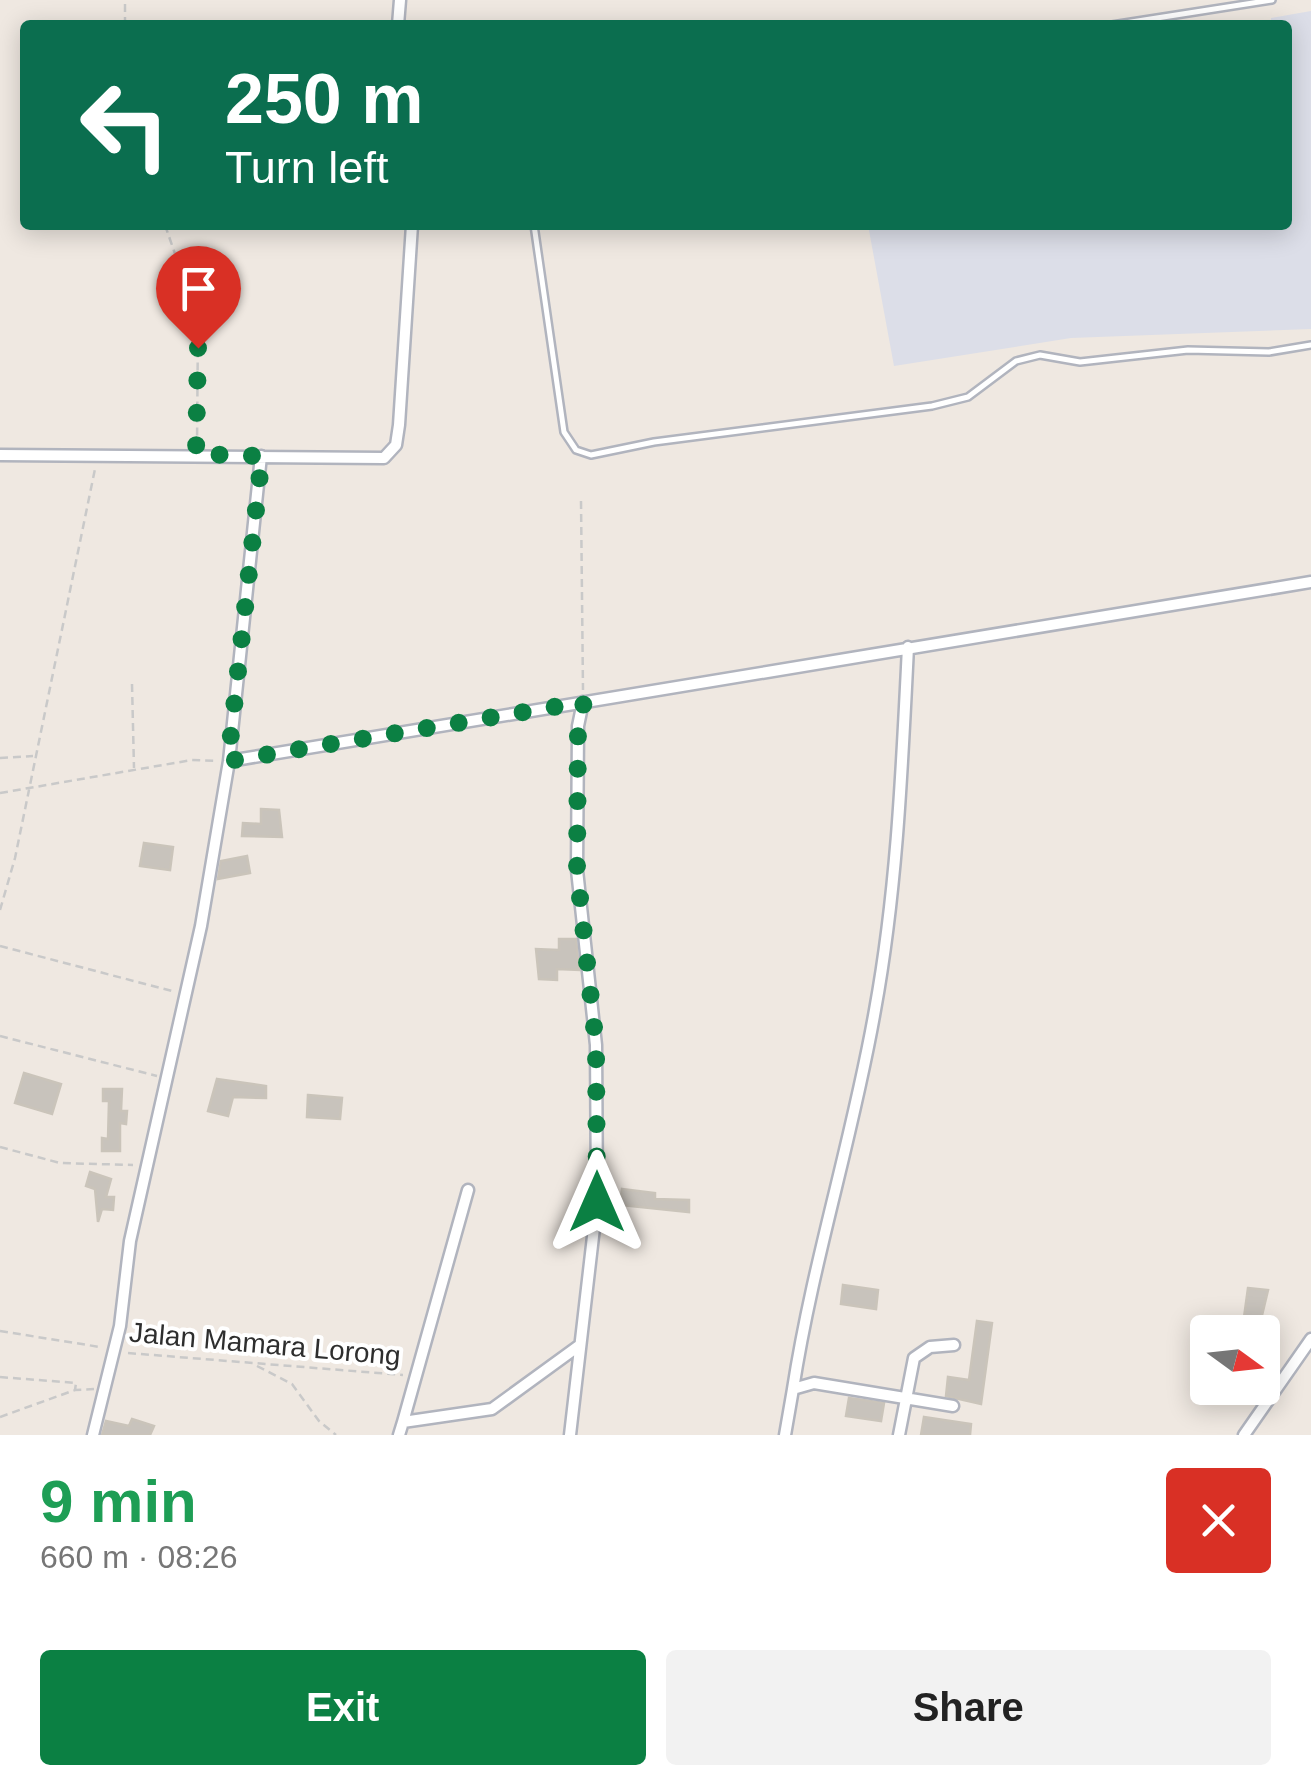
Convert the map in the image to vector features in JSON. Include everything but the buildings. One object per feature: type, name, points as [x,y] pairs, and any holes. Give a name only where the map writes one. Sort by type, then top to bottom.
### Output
[{"type":"street","points":[[0,455],[196,454],[380,460],[396,445],[412,230]]},
{"type":"street","points":[[94,1435],[120,1326],[130,1241],[188,996],[228,761],[262,456]]},
{"type":"street","points":[[228,761],[1311,582]]},
{"type":"street","points":[[786,1435],[816,1262],[875,1013],[899,821],[908,647]]},
{"type":"street","points":[[570,1435],[597,1189],[596,1045],[577,870],[578,726],[584,702]]},
{"type":"street","points":[[399,1435],[468,1190]]},
{"type":"street","points":[[1244,1435],[1311,1339]]},
{"type":"street","points":[[898,1435],[914,1358],[930,1347],[954,1344]]},
{"type":"street","points":[[403,1422],[492,1408],[580,1345]]},
{"type":"street","points":[[793,1389],[814,1383],[953,1406]]},
{"type":"lane","points":[[1144,20],[1272,0]]},
{"type":"lane","points":[[535,230],[564,432],[576,450],[592,455],[654,442],[932,406],[968,397],[1016,361],[1040,356],[1080,362],[1188,350],[1269,352],[1311,344]]},
{"type":"path","points":[[167,230],[198,320],[200,402],[196,454]]},
{"type":"path","points":[[0,910],[98,453]]},
{"type":"path","points":[[581,501],[584,702]]},
{"type":"path","points":[[132,684],[134,771]]},
{"type":"path","points":[[0,758],[34,756]]},
{"type":"path","points":[[0,793],[192,760],[228,761]]},
{"type":"path","points":[[0,946],[188,996]]},
{"type":"path","points":[[0,1036],[168,1078]]},
{"type":"path","points":[[0,1147],[60,1163],[150,1166]]},
{"type":"path","name":"Jalan Mamara Lorong","points":[[0,1331],[91,1344],[112,1351],[256,1365],[315,1364],[415,1376]]},
{"type":"path","points":[[256,1365],[292,1384],[319,1421],[336,1435]]},
{"type":"path","points":[[0,1377],[76,1383],[75,1390]]},
{"type":"path","points":[[0,1417],[75,1390],[103,1388]]},
{"type":"shaded area","points":[[1311,11],[1311,329],[1071,338],[894,366],[869,230],[1292,230],[1292,20],[1271,18]]},
{"type":"route","points":[[198,348],[200,402],[196,454],[262,456],[228,761],[584,702],[578,726],[577,870],[596,1045],[597,1202]]}]
